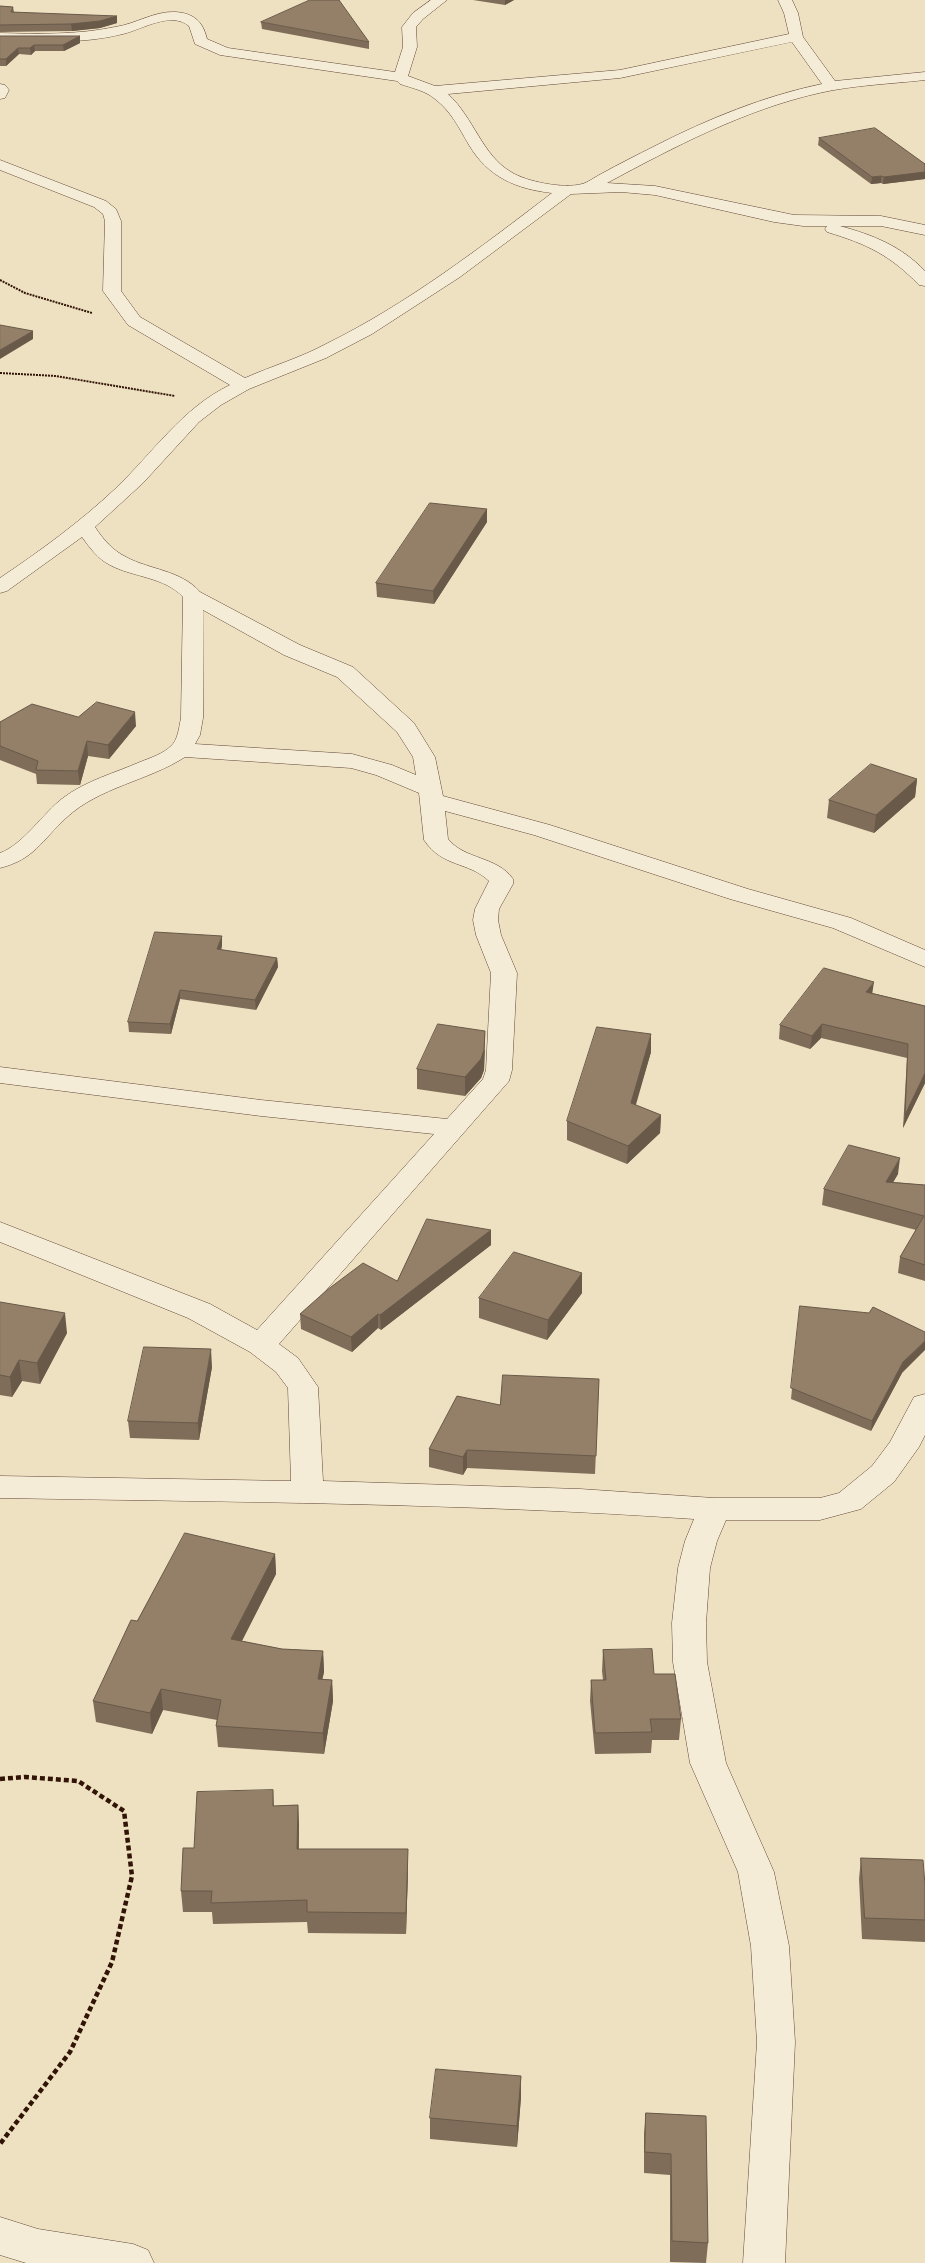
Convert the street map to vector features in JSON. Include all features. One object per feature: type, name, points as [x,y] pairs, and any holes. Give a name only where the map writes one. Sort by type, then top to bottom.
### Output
[{"type":"street","points":[[401,77],[410,47],[409,27],[418,16],[440,0]]},
{"type":"street","points":[[785,0],[791,13],[796,37],[831,86]]},
{"type":"street","points":[[157,4],[177,16],[192,20],[198,27],[200,41],[225,52],[401,77],[405,81],[433,91],[456,111],[485,161],[493,169],[529,185],[575,189],[632,188],[662,191],[784,219],[808,222],[882,220],[925,230]]},
{"type":"street","points":[[0,38],[42,38],[94,34],[132,28],[153,18],[177,16]]},
{"type":"street","points":[[433,91],[620,74],[796,37]]},
{"type":"street","points":[[0,586],[84,526],[108,506],[176,436],[214,402],[244,385],[334,348],[372,326],[441,282],[575,189],[723,119],[768,103],[831,86],[925,76]]},
{"type":"street","points":[[0,88],[2,90],[0,95]]},
{"type":"street","points":[[0,166],[100,204],[110,212],[112,221],[112,291],[134,322],[244,385]]},
{"type":"street","points":[[808,222],[882,244],[897,254],[925,281]]},
{"type":"street","points":[[0,861],[26,847],[58,813],[75,800],[98,788],[165,760],[181,750],[189,736],[192,718],[193,596],[190,590],[120,562],[101,549],[84,526]]},
{"type":"street","points":[[193,596],[258,633],[292,650],[334,667],[355,680],[406,728],[417,742],[424,757],[438,844],[459,857],[496,873],[501,879],[501,884],[486,912],[488,930],[504,972],[500,1070],[496,1080],[425,1163],[261,1345]]},
{"type":"street","points":[[181,750],[352,761],[384,770],[431,795],[739,894],[842,923],[925,959]]},
{"type":"street","points":[[0,1075],[261,1108],[454,1128]]},
{"type":"street","points":[[0,1231],[199,1311],[261,1345],[287,1365],[303,1387],[307,1492]]},
{"type":"street","points":[[0,1487],[307,1492],[580,1500],[714,1509],[820,1509],[850,1501],[883,1474],[903,1448],[925,1404]]},
{"type":"street","points":[[714,1509],[701,1541],[694,1568],[689,1624],[690,1662],[708,1763],[756,1872],[770,1946],[776,2042],[764,2263]]},
{"type":"street","points":[[0,2236],[38,2248],[133,2263]]},
{"type":"path","points":[[0,280],[25,293],[57,304],[134,322]]},
{"type":"path","points":[[0,374],[56,376],[214,402]]},
{"type":"path","points":[[0,1779],[25,1777],[78,1781],[124,1811],[132,1876],[112,1962],[70,2052],[0,2144]]},
{"type":"building","points":[[310,0],[339,0],[369,42],[261,22]]},
{"type":"building","points":[[0,6],[13,7],[11,12],[117,16],[100,21],[71,24],[0,25]]},
{"type":"building","points":[[0,36],[80,36],[63,45],[34,45],[30,48],[18,48],[6,59],[0,59]]},
{"type":"building","points":[[875,128],[925,164],[925,172],[872,177],[819,138]]},
{"type":"building","points":[[0,325],[33,331],[0,350]]},
{"type":"building","points":[[430,503],[487,509],[433,591],[376,583]]},
{"type":"building","points":[[97,702],[135,712],[108,745],[87,741],[78,771],[36,770],[38,761],[0,746],[0,722],[32,704],[78,717]]},
{"type":"building","points":[[871,764],[917,779],[876,815],[829,800]]},
{"type":"building","points":[[155,932],[222,936],[217,949],[277,958],[255,1000],[180,990],[170,1024],[128,1022]]},
{"type":"building","points":[[824,968],[874,982],[866,992],[925,1006],[925,1073],[905,1115],[908,1044],[822,1024],[812,1036],[780,1025]]},
{"type":"building","points":[[438,1024],[485,1031],[484,1050],[481,1059],[465,1077],[417,1069]]},
{"type":"building","points":[[597,1027],[651,1034],[631,1103],[661,1115],[628,1146],[567,1121]]},
{"type":"building","points":[[849,1145],[900,1158],[886,1182],[925,1185],[925,1265],[900,1257],[924,1216],[824,1189]]},
{"type":"building","points":[[427,1219],[491,1230],[380,1315],[378,1314],[351,1337],[300,1314],[327,1290],[363,1263],[397,1281]]},
{"type":"building","points":[[514,1252],[582,1273],[548,1320],[479,1298]]},
{"type":"building","points":[[0,1302],[65,1313],[37,1363],[19,1360],[10,1377],[0,1375]]},
{"type":"building","points":[[800,1306],[869,1313],[873,1307],[925,1332],[925,1341],[903,1362],[872,1421],[791,1388]]},
{"type":"building","points":[[144,1347],[211,1349],[198,1423],[128,1421]]},
{"type":"building","points":[[503,1375],[599,1379],[596,1456],[467,1450],[463,1457],[429,1449],[457,1396],[500,1405]]},
{"type":"building","points":[[185,1533],[275,1554],[231,1639],[282,1649],[323,1651],[318,1679],[332,1680],[323,1733],[216,1726],[221,1700],[161,1689],[150,1713],[93,1701],[131,1620],[137,1621]]},
{"type":"building","points":[[652,1649],[654,1674],[675,1674],[681,1719],[650,1719],[652,1732],[595,1733],[591,1680],[606,1680],[603,1650]]},
{"type":"building","points":[[273,1790],[273,1806],[298,1805],[297,1849],[408,1849],[406,1913],[307,1912],[307,1900],[211,1903],[212,1891],[181,1891],[183,1848],[194,1848],[197,1792]]},
{"type":"building","points":[[861,1858],[923,1860],[925,1920],[865,1918]]},
{"type":"building","points":[[436,2069],[521,2076],[517,2126],[430,2118]]},
{"type":"building","points":[[646,2113],[706,2116],[708,2243],[672,2241],[671,2154],[645,2152]]}]
